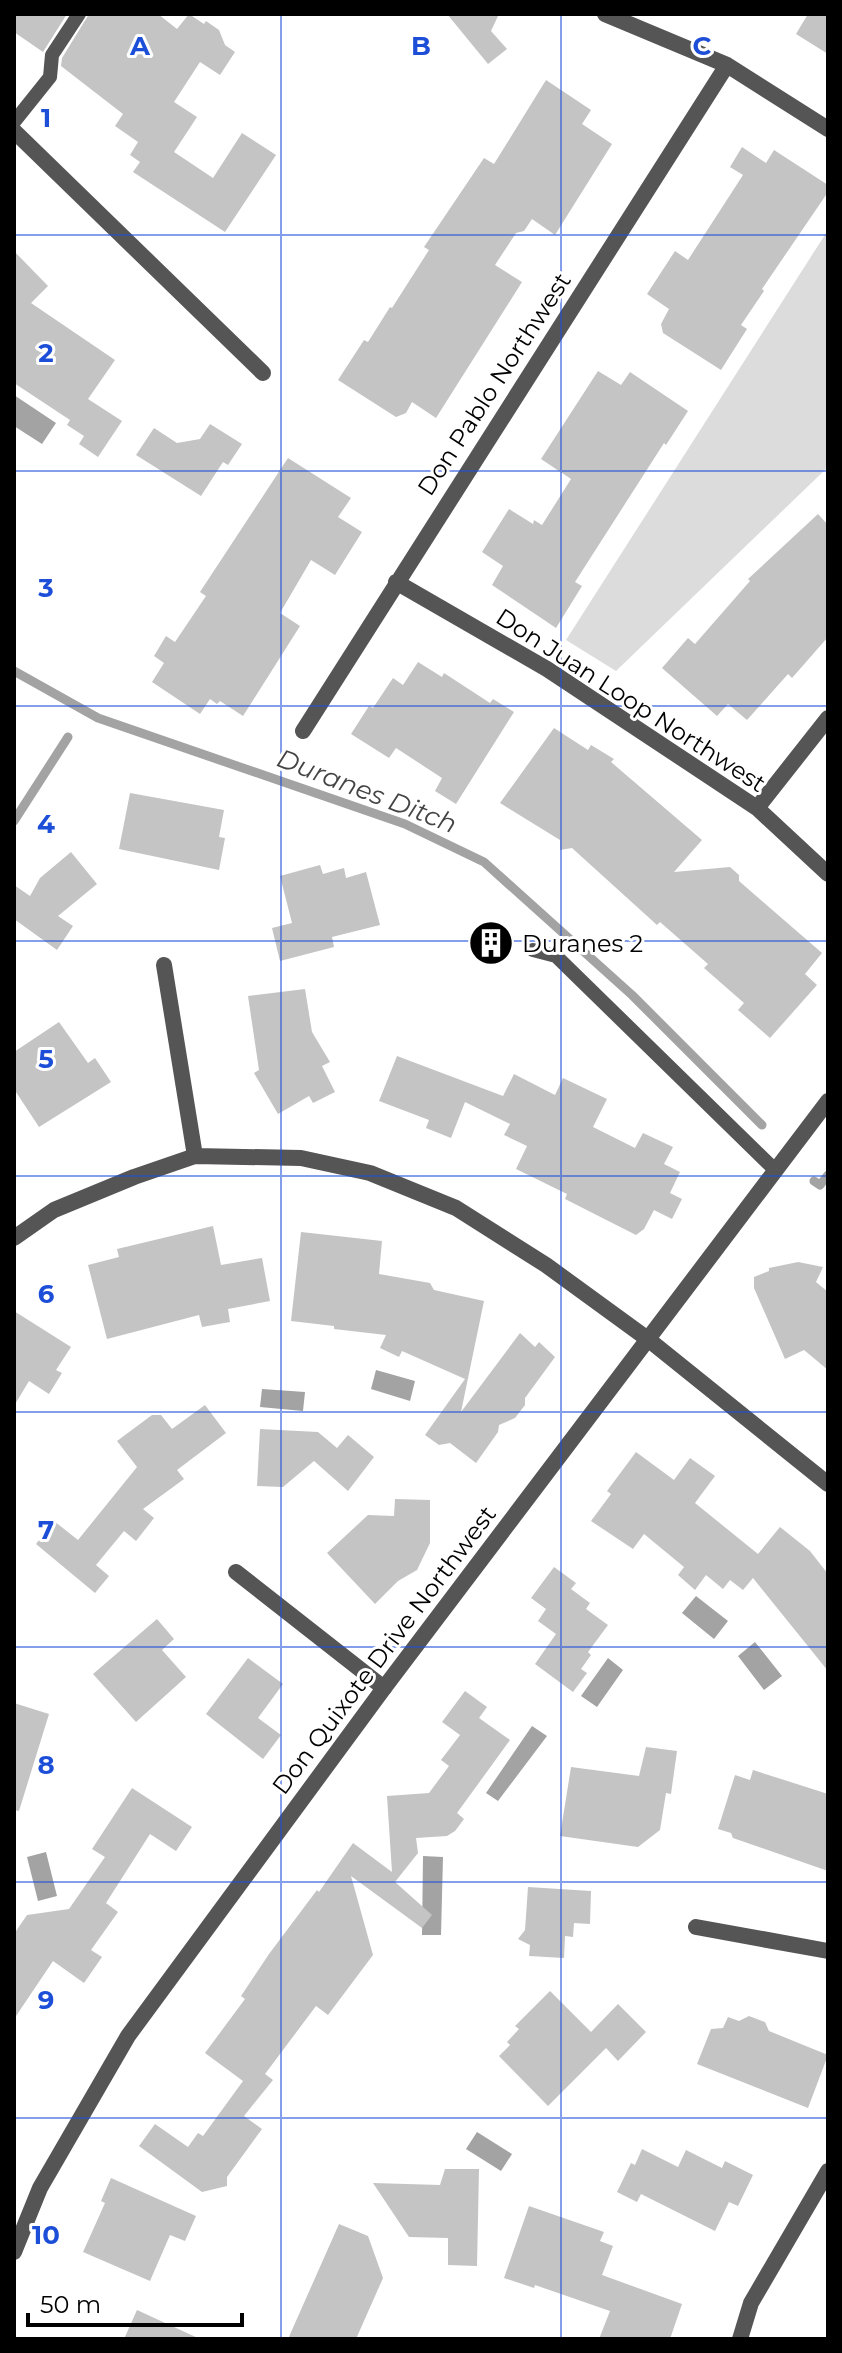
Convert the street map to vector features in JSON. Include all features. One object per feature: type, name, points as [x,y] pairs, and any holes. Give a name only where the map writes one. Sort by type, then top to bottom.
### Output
[{"type":"street","points":[[605,14],[727,65],[828,129]]},
{"type":"street","name":"Don Pablo Northwest","points":[[303,731],[727,65]]},
{"type":"street","points":[[14,131],[263,373]]},
{"type":"street","name":"Don Juan Loop Northwest","points":[[396,582],[547,669],[757,808],[828,874]]},
{"type":"street","points":[[757,808],[828,718]]},
{"type":"street","points":[[164,965],[195,1156]]},
{"type":"street","name":"Don Quixote Drive Northwest","points":[[14,2252],[40,2188],[128,2036],[384,1688],[828,1101]]},
{"type":"street","points":[[14,1238],[54,1210],[195,1156],[301,1158],[370,1173],[456,1208],[546,1265],[649,1340],[828,1484]]},
{"type":"street","points":[[236,1572],[384,1688]]},
{"type":"street","points":[[696,1927],[828,1951]]},
{"type":"street","points":[[740,2339],[751,2303],[828,2171]]},
{"type":"lane","points":[[14,122],[50,77],[52,55],[79,14]]},
{"type":"lane","points":[[533,950],[556,956],[775,1170]]},
{"type":"shaded area","points":[[828,230],[828,467],[616,671],[566,640]]},
{"type":"shaded area","points":[[14,395],[56,423],[42,444],[14,426]]},
{"type":"shaded area","points":[[376,1370],[415,1381],[410,1401],[371,1389]]},
{"type":"shaded area","points":[[262,1389],[305,1392],[303,1411],[260,1407]]},
{"type":"shaded area","points":[[696,1596],[728,1621],[714,1639],[682,1613]]},
{"type":"shaded area","points":[[755,1642],[782,1676],[764,1690],[738,1656]]},
{"type":"shaded area","points":[[608,1658],[623,1670],[597,1707],[581,1696]]},
{"type":"shaded area","points":[[532,1726],[547,1736],[498,1801],[486,1793]]},
{"type":"shaded area","points":[[46,1852],[57,1896],[38,1901],[27,1857]]},
{"type":"shaded area","points":[[423,1856],[443,1857],[441,1935],[422,1935]]},
{"type":"shaded area","points":[[477,2132],[512,2154],[501,2171],[466,2149]]},
{"type":"building","points":[[14,14],[67,14],[43,52],[14,32]]},
{"type":"building","points":[[89,14],[158,14],[177,29],[189,14],[219,30],[225,45],[235,52],[220,75],[200,62],[174,102],[197,117],[174,152],[213,178],[242,133],[276,155],[225,232],[133,172],[140,162],[130,155],[138,142],[115,126],[123,114],[61,66],[62,58]]},
{"type":"building","points":[[447,14],[499,14],[491,31],[507,49],[488,64]]},
{"type":"building","points":[[808,14],[828,14],[828,54],[796,34]]},
{"type":"building","points":[[546,80],[591,110],[582,124],[612,144],[555,235],[532,219],[524,231],[516,233],[495,265],[522,282],[436,418],[412,402],[406,413],[396,417],[338,380],[364,340],[368,342],[392,308],[429,250],[424,247],[484,158],[494,164]]},
{"type":"building","points":[[742,147],[766,163],[774,150],[828,185],[828,192],[762,289],[764,291],[741,325],[747,329],[721,370],[663,333],[661,324],[669,309],[647,294],[675,251],[688,260],[743,175],[730,167]]},
{"type":"building","points":[[14,251],[48,286],[31,303],[115,360],[88,399],[122,421],[98,457],[79,444],[84,436],[67,425],[70,420],[14,383]]},
{"type":"building","points":[[598,371],[621,385],[630,372],[688,411],[575,582],[582,586],[556,628],[492,585],[503,566],[482,552],[509,509],[533,524],[534,520],[542,525],[571,479],[541,459]]},
{"type":"building","points":[[210,424],[242,444],[228,465],[223,462],[201,496],[136,455],[154,428],[177,443],[200,439]]},
{"type":"building","points":[[288,458],[351,498],[338,517],[362,532],[335,575],[311,560],[280,613],[300,626],[243,716],[220,701],[217,704],[210,699],[200,714],[152,682],[164,663],[154,656],[166,636],[175,642],[206,596],[200,592]]},
{"type":"building","points":[[818,514],[828,525],[828,637],[792,678],[788,674],[747,720],[728,704],[717,716],[662,668],[688,638],[695,644],[750,581],[748,579]]},
{"type":"building","points":[[418,662],[442,677],[444,673],[490,703],[493,699],[514,712],[456,804],[435,791],[442,778],[396,748],[389,758],[351,734],[393,678],[403,685]]},
{"type":"building","points":[[554,728],[588,750],[591,745],[614,759],[611,762],[702,840],[674,872],[730,867],[739,875],[739,881],[822,953],[805,974],[817,985],[770,1038],[738,1010],[744,1003],[704,968],[708,964],[660,922],[657,925],[572,848],[560,850],[560,840],[500,803]]},
{"type":"building","points":[[130,793],[224,810],[219,837],[225,838],[219,870],[119,849]]},
{"type":"building","points":[[71,852],[97,884],[58,916],[73,926],[57,950],[14,919],[14,885],[30,896],[40,878]]},
{"type":"building","points":[[320,865],[323,874],[344,868],[346,878],[366,872],[380,925],[332,937],[334,947],[280,961],[272,928],[292,923],[280,876]]},
{"type":"building","points":[[305,989],[312,1032],[330,1062],[322,1066],[335,1092],[313,1103],[309,1096],[278,1114],[254,1073],[259,1070],[248,996]]},
{"type":"building","points":[[59,1022],[88,1063],[95,1058],[111,1082],[39,1127],[14,1089],[14,1052]]},
{"type":"building","points":[[397,1056],[503,1096],[514,1074],[555,1095],[563,1078],[607,1099],[593,1127],[635,1148],[643,1133],[673,1147],[664,1164],[680,1172],[670,1193],[682,1199],[672,1219],[654,1210],[644,1229],[636,1235],[565,1199],[567,1194],[516,1169],[527,1146],[504,1135],[510,1124],[465,1102],[451,1138],[426,1128],[429,1120],[379,1101]]},
{"type":"building","points":[[213,1226],[221,1265],[262,1258],[270,1301],[228,1309],[230,1322],[202,1327],[199,1315],[107,1339],[88,1265],[119,1257],[117,1249]]},
{"type":"building","points":[[301,1232],[382,1241],[379,1274],[430,1283],[434,1290],[484,1301],[461,1412],[520,1333],[535,1347],[539,1342],[555,1357],[525,1398],[525,1405],[515,1418],[499,1425],[498,1432],[476,1463],[450,1443],[439,1445],[425,1435],[465,1379],[402,1351],[399,1357],[380,1348],[386,1335],[291,1321]]},
{"type":"building","points":[[798,1262],[823,1267],[816,1282],[828,1292],[828,1370],[804,1350],[785,1359],[754,1288],[754,1277],[769,1271],[769,1268]]},
{"type":"building","points":[[14,1311],[71,1347],[56,1370],[62,1373],[49,1394],[29,1381],[14,1406]]},
{"type":"building","points":[[205,1405],[226,1433],[177,1470],[184,1479],[143,1509],[154,1518],[136,1541],[124,1531],[96,1565],[109,1576],[95,1593],[36,1544],[54,1521],[78,1540],[137,1467],[117,1441],[152,1415],[161,1415],[172,1429]]},
{"type":"building","points":[[260,1429],[318,1432],[337,1448],[348,1435],[374,1457],[348,1491],[314,1461],[283,1487],[257,1486]]},
{"type":"building","points":[[636,1452],[674,1480],[690,1458],[715,1476],[695,1503],[758,1554],[780,1527],[810,1551],[828,1574],[828,1671],[753,1578],[743,1590],[730,1580],[723,1589],[706,1575],[695,1590],[678,1575],[684,1567],[644,1534],[633,1549],[591,1521],[611,1494],[607,1491]]},
{"type":"building","points":[[395,1499],[430,1500],[430,1543],[417,1570],[398,1581],[375,1604],[327,1553],[368,1515],[394,1516]]},
{"type":"building","points":[[554,1567],[576,1583],[571,1589],[590,1603],[586,1609],[608,1625],[588,1652],[591,1655],[581,1669],[587,1673],[573,1692],[535,1664],[556,1634],[538,1621],[546,1609],[531,1598]]},
{"type":"building","points":[[157,1619],[174,1639],[162,1650],[186,1677],[136,1722],[93,1674]]},
{"type":"building","points":[[248,1658],[283,1684],[258,1718],[281,1735],[263,1759],[206,1714]]},
{"type":"building","points":[[465,1691],[487,1707],[479,1718],[510,1740],[457,1813],[464,1819],[455,1831],[447,1836],[416,1838],[418,1853],[395,1882],[432,1915],[422,1928],[351,1876],[373,1955],[328,2015],[316,2006],[265,2074],[273,2080],[244,2116],[262,2129],[227,2177],[227,2186],[202,2192],[139,2146],[155,2124],[188,2147],[198,2133],[203,2136],[243,2081],[205,2053],[245,1999],[241,1996],[269,1954],[317,1890],[319,1892],[353,1843],[392,1872],[387,1796],[429,1793],[449,1766],[441,1760],[460,1735],[442,1722]]},
{"type":"building","points":[[14,1703],[49,1714],[19,1811],[14,1810]]},
{"type":"building","points":[[646,1747],[677,1751],[671,1794],[666,1793],[660,1830],[638,1847],[560,1836],[571,1767],[639,1776]]},
{"type":"building","points":[[753,1770],[828,1794],[828,1871],[733,1838],[731,1833],[718,1829],[735,1775],[750,1780]]},
{"type":"building","points":[[132,1788],[192,1827],[176,1851],[150,1834],[106,1903],[118,1912],[91,1950],[102,1957],[84,1983],[53,1961],[14,2019],[14,1934],[27,1915],[69,1909],[105,1857],[92,1849]]},
{"type":"building","points":[[528,1887],[591,1891],[590,1924],[574,1923],[573,1937],[565,1936],[564,1958],[529,1956],[530,1945],[518,1939],[525,1930]]},
{"type":"building","points":[[550,1991],[591,2032],[618,2004],[646,2032],[618,2061],[606,2048],[548,2106],[499,2056],[519,2029],[515,2026]]},
{"type":"building","points":[[749,2016],[765,2022],[769,2031],[828,2055],[808,2108],[697,2064],[711,2029],[723,2028],[728,2017],[739,2021]]},
{"type":"building","points":[[642,2149],[678,2167],[686,2150],[722,2168],[725,2161],[753,2175],[738,2206],[729,2202],[715,2231],[641,2194],[637,2202],[617,2192],[631,2163],[635,2165]]},
{"type":"building","points":[[445,2169],[479,2169],[477,2266],[448,2265],[448,2238],[409,2237],[373,2183],[440,2185]]},
{"type":"building","points":[[111,2178],[196,2216],[185,2241],[170,2235],[150,2281],[83,2252],[105,2203],[101,2201]]},
{"type":"building","points":[[529,2206],[604,2232],[600,2241],[613,2246],[602,2275],[682,2304],[670,2339],[599,2339],[610,2311],[535,2285],[534,2288],[504,2278]]},
{"type":"building","points":[[339,2224],[368,2236],[383,2278],[356,2339],[288,2339]]},
{"type":"building","points":[[137,2310],[200,2339],[124,2339]]},
{"type":"waterway","name":"Duranes Ditch","points":[[14,671],[98,718],[405,824],[484,862],[632,995],[762,1125]]},
{"type":"waterway","points":[[14,821],[68,737]]},
{"type":"waterway","points":[[814,1181],[820,1185],[828,1175]]},
{"type":"place","name":"Duranes 2","points":[[491,943]]}]
